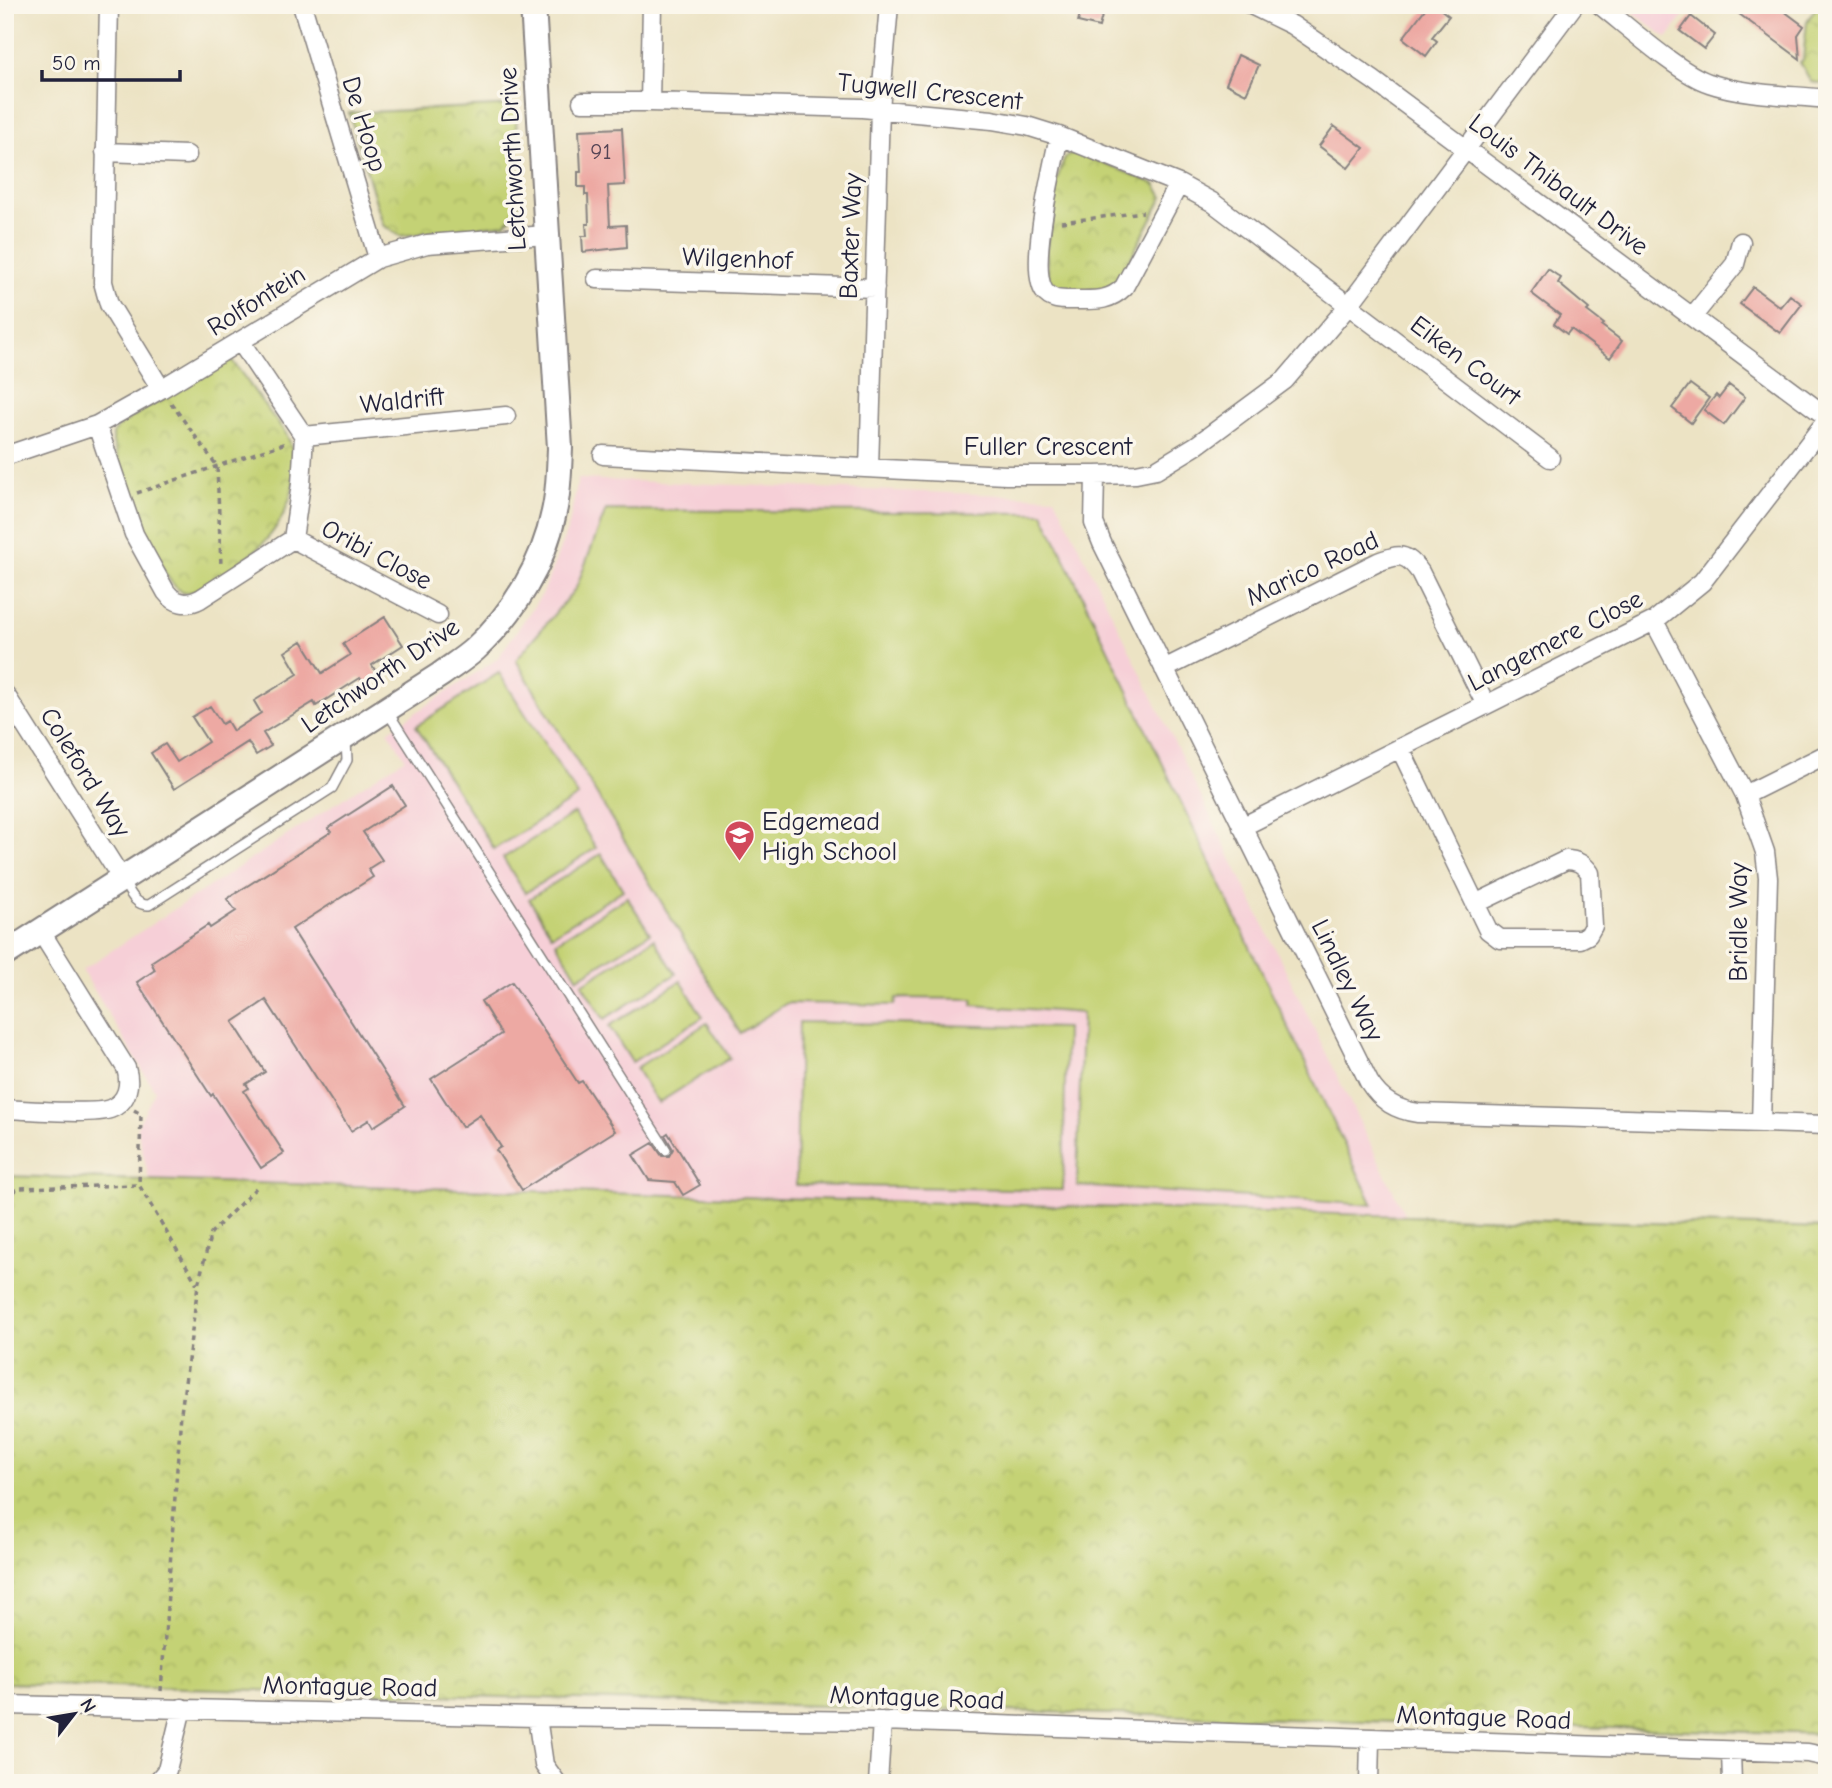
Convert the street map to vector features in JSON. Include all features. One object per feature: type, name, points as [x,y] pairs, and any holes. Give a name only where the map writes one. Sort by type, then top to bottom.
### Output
[{"type":"street","points":[[109,5],[102,271],[105,293],[115,314],[161,389]]},
{"type":"street","name":"De Hoop","points":[[302,5],[378,258]]},
{"type":"street","name":"Letchworth Drive","points":[[5,954],[464,658],[491,632],[528,582],[547,537],[556,500],[560,448],[533,5]]},
{"type":"street","points":[[650,102],[652,5]]},
{"type":"street","name":"Baxter Way","points":[[869,468],[880,109],[889,5]]},
{"type":"street","name":"Louis Thibault Drive","points":[[1251,5],[1292,25],[1373,79],[1827,418]]},
{"type":"street","name":"Fuller Crescent","points":[[603,455],[1006,475],[1136,474],[1156,470],[1197,445],[1285,380],[1349,305],[1574,5]]},
{"type":"street","points":[[1601,5],[1675,63],[1709,83],[1827,99]]},
{"type":"street","name":"Tugwell Crescent","points":[[582,103],[650,102],[880,109],[1027,126],[1059,135],[1179,184],[1212,202],[1349,305]]},
{"type":"street","points":[[1059,135],[1041,224],[1040,281],[1045,292],[1059,300],[1104,300],[1124,287],[1179,184]]},
{"type":"street","points":[[105,152],[187,155]]},
{"type":"street","name":"Rolfontein","points":[[5,456],[97,425],[378,258],[427,244],[546,235]]},
{"type":"street","points":[[1693,316],[1735,264],[1741,242]]},
{"type":"street","name":"Wilgenhof","points":[[597,279],[875,288]]},
{"type":"street","name":"Eiken Court","points":[[1349,305],[1550,458]]},
{"type":"street","points":[[97,425],[134,534],[170,597],[181,603],[194,602],[293,539],[302,484],[304,436],[240,341]]},
{"type":"street","name":"Waldrift","points":[[304,436],[506,416]]},
{"type":"street","name":"Langemere Close","points":[[1242,827],[1654,621],[1702,582],[1827,418]]},
{"type":"street","name":"Lindley Way","points":[[1095,475],[1094,523],[1101,543],[1369,1082],[1388,1103],[1418,1113],[1827,1125]]},
{"type":"street","name":"Oribi Close","points":[[293,539],[438,615]]},
{"type":"street","name":"Marico Road","points":[[1164,669],[1378,562],[1403,556],[1412,561],[1420,572],[1486,705]]},
{"type":"street","name":"Bridle Way","points":[[1654,621],[1745,795],[1765,852],[1768,878],[1761,1123]]},
{"type":"street","name":"Coleford Way","points":[[5,694],[11,714],[122,879]]},
{"type":"street","points":[[1400,748],[1475,904],[1488,930],[1500,939],[1580,939],[1588,935],[1593,926],[1592,880],[1586,866],[1573,860],[1566,860],[1475,904]]},
{"type":"street","points":[[1745,795],[1827,754]]},
{"type":"street","points":[[5,1109],[103,1111],[120,1103],[128,1087],[126,1068],[41,932]]},
{"type":"street","name":"Montague Road","points":[[5,1705],[537,1717],[882,1721],[1808,1753],[1827,1757]]},
{"type":"street","points":[[156,1783],[167,1770],[182,1707]]},
{"type":"street","points":[[537,1717],[544,1765],[557,1783]]},
{"type":"street","points":[[878,1783],[882,1721]]},
{"type":"street","points":[[1369,1783],[1370,1739]]},
{"type":"street","points":[[1731,1751],[1732,1783]]},
{"type":"lane","points":[[386,710],[666,1150]]},
{"type":"lane","points":[[122,879],[136,902],[149,905],[332,788],[347,760],[346,735]]},
{"type":"path","points":[[1041,224],[1167,209]]},
{"type":"path","points":[[161,389],[217,466],[221,585]]},
{"type":"path","points":[[122,498],[304,436]]},
{"type":"path","points":[[120,1103],[141,1114],[139,1185],[198,1286]]},
{"type":"path","points":[[5,1199],[18,1188],[139,1185]]},
{"type":"path","points":[[160,1707],[181,1413],[198,1286],[211,1233],[258,1186]]},
{"type":"shaded area","points":[[1623,5],[1692,5],[1667,38]]},
{"type":"shaded area","name":"Edgemead High School","points":[[578,479],[1055,497],[1406,1217],[699,1204],[150,1184],[137,1127],[155,1091],[82,970],[405,758],[388,731],[497,659],[543,593],[569,525]]},
{"type":"green space","points":[[1818,5],[1827,5],[1827,84],[1811,82],[1800,62],[1803,60],[1807,21]]},
{"type":"green space","points":[[516,105],[518,210],[505,224],[400,236],[383,225],[349,113]]},
{"type":"green space","points":[[1079,153],[1155,184],[1163,197],[1116,286],[1074,293],[1053,285],[1049,276],[1047,240],[1053,197],[1063,162],[1069,154]]},
{"type":"green space","points":[[230,358],[288,437],[294,458],[291,493],[277,526],[253,553],[205,587],[183,593],[172,584],[151,547],[113,443],[113,434],[119,425]]},
{"type":"green space","points":[[606,510],[1043,513],[1373,1205],[1077,1186],[1082,1013],[972,1005],[973,999],[896,998],[895,1005],[787,1003],[740,1033],[516,660],[576,588]]},
{"type":"green space","points":[[499,673],[578,796],[494,849],[416,726]]},
{"type":"green space","points":[[574,813],[596,848],[525,893],[503,858]]},
{"type":"green space","points":[[601,854],[623,890],[552,935],[529,899]]},
{"type":"green space","points":[[627,897],[650,933],[578,978],[556,942]]},
{"type":"green space","points":[[654,939],[676,974],[604,1019],[582,984]]},
{"type":"green space","points":[[681,981],[703,1017],[632,1062],[609,1026]]},
{"type":"green space","points":[[799,1022],[1066,1028],[1063,1190],[796,1185]]},
{"type":"green space","points":[[707,1023],[730,1058],[658,1103],[636,1068]]},
{"type":"green space","points":[[5,1176],[1827,1228],[1827,1734],[5,1683]]},
{"type":"building","points":[[1082,5],[1105,5],[1099,27],[1078,22]]},
{"type":"building","points":[[1428,5],[1435,5],[1449,16],[1432,37],[1437,41],[1426,56],[1403,38]]},
{"type":"building","points":[[1727,5],[1776,5],[1804,26],[1798,35],[1800,59]]},
{"type":"building","points":[[1691,16],[1715,35],[1704,49],[1680,31]]},
{"type":"building","points":[[1238,55],[1259,65],[1246,94],[1226,84]]},
{"type":"building","points":[[1334,126],[1364,148],[1348,168],[1319,146]]},
{"type":"building","points":[[622,128],[625,185],[608,186],[610,226],[626,225],[627,247],[583,252],[582,236],[587,236],[586,224],[589,224],[588,195],[585,195],[585,187],[578,187],[578,172],[581,172],[579,130]]},
{"type":"building","points":[[1548,269],[1561,278],[1558,283],[1589,309],[1587,311],[1604,324],[1602,326],[1622,341],[1610,358],[1571,329],[1567,334],[1554,324],[1560,315],[1531,293]]},
{"type":"building","points":[[1753,287],[1780,307],[1790,295],[1802,304],[1780,333],[1740,304]]},
{"type":"building","points":[[1690,384],[1709,398],[1691,423],[1672,408]]},
{"type":"building","points":[[1729,385],[1745,397],[1724,425],[1704,410],[1716,395],[1719,398]]},
{"type":"building","points":[[385,617],[403,645],[372,665],[380,679],[367,688],[360,678],[316,706],[314,702],[263,733],[271,746],[256,755],[248,742],[174,789],[151,753],[165,744],[177,762],[208,742],[192,717],[210,706],[222,724],[227,721],[233,731],[261,713],[254,701],[298,674],[285,652],[302,641],[322,673],[350,655],[343,644]]},
{"type":"building","points":[[393,786],[405,805],[363,832],[382,860],[368,869],[373,877],[292,929],[405,1106],[373,1127],[369,1120],[351,1131],[266,1000],[233,1022],[265,1072],[246,1084],[249,1088],[244,1091],[284,1153],[261,1168],[137,982],[155,970],[151,962],[208,925],[210,928],[236,911],[227,899],[331,832],[328,828]]},
{"type":"building","points":[[512,982],[578,1083],[582,1081],[615,1131],[522,1190],[496,1150],[501,1147],[480,1115],[462,1127],[431,1079],[501,1034],[481,1001]]},
{"type":"building","points":[[668,1133],[700,1185],[683,1195],[675,1182],[649,1180],[633,1155],[653,1143],[662,1156],[669,1156],[673,1149],[665,1135]]},
{"type":"place","name":"Edgemead High School","points":[[739,863]]}]
